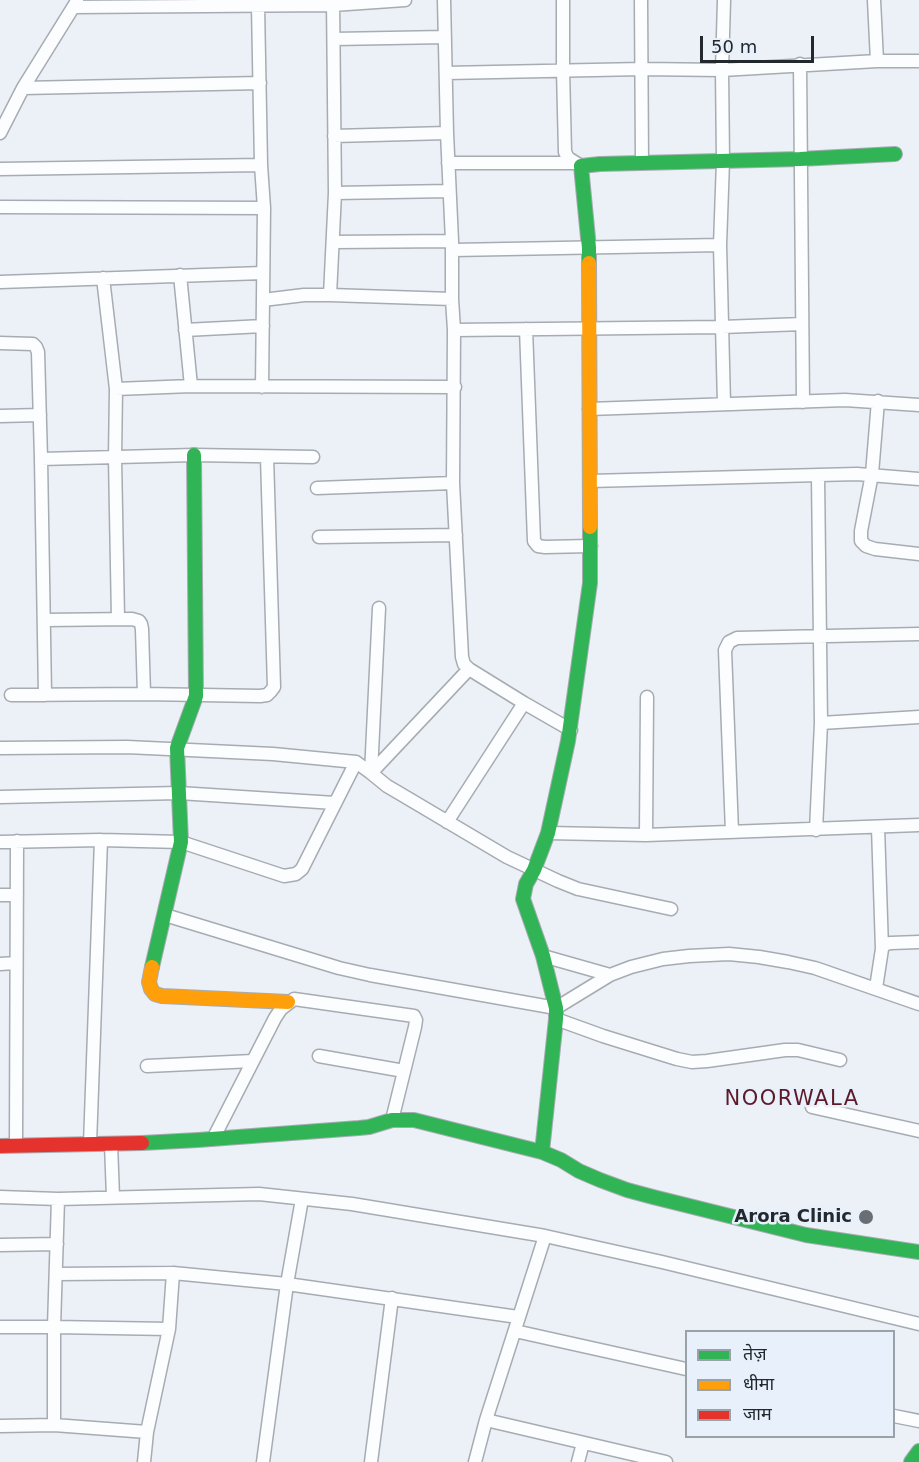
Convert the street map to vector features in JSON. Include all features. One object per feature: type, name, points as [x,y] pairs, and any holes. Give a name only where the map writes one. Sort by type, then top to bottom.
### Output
[{"type":"street","points":[[0,133],[23,87],[76,3],[258,6],[405,0]]},
{"type":"street","points":[[444,0],[454,330],[453,483],[462,657],[469,669],[524,704],[571,730]]},
{"type":"street","points":[[563,0],[565,152],[568,158],[578,164]]},
{"type":"street","points":[[640,0],[642,164]]},
{"type":"street","points":[[724,0],[720,245],[724,404]]},
{"type":"street","points":[[874,0],[877,61]]},
{"type":"street","points":[[330,295],[335,193],[333,3]]},
{"type":"street","points":[[258,6],[264,208],[262,387]]},
{"type":"street","points":[[334,39],[445,37]]},
{"type":"street","points":[[446,73],[642,69],[722,70],[800,64],[918,61]]},
{"type":"street","points":[[800,64],[803,402]]},
{"type":"street","points":[[23,87],[260,83]]},
{"type":"street","points":[[333,136],[447,133]]},
{"type":"street","points":[[448,163],[642,164],[895,154]]},
{"type":"street","points":[[542,1152],[556,1014],[543,956],[523,899],[526,884],[534,870],[548,833],[571,730],[590,583],[589,248],[578,164]]},
{"type":"street","points":[[0,169],[261,165]]},
{"type":"street","points":[[335,193],[449,191]]},
{"type":"street","points":[[0,207],[264,208]]},
{"type":"street","points":[[333,242],[589,248],[720,245]]},
{"type":"street","points":[[0,282],[263,273]]},
{"type":"street","points":[[180,275],[191,386]]},
{"type":"street","points":[[103,278],[116,389],[118,619]]},
{"type":"street","points":[[263,300],[304,295],[452,299]]},
{"type":"street","points":[[454,330],[802,324]]},
{"type":"street","points":[[185,330],[263,326]]},
{"type":"street","points":[[526,329],[534,541],[538,546],[545,547],[591,546]]},
{"type":"street","points":[[0,343],[33,344],[38,352],[45,695]]},
{"type":"street","points":[[116,389],[191,386],[455,387]]},
{"type":"street","points":[[589,409],[845,400],[919,405]]},
{"type":"street","points":[[878,401],[872,474],[861,541],[866,546],[875,549],[919,554]]},
{"type":"street","points":[[0,416],[40,415]]},
{"type":"street","points":[[41,459],[194,455],[313,457]]},
{"type":"street","points":[[194,455],[196,696],[177,748],[181,842],[149,982],[155,994],[162,996],[288,1002]]},
{"type":"street","points":[[11,695],[260,696],[272,691],[274,687],[267,457]]},
{"type":"street","points":[[590,481],[872,474],[919,479]]},
{"type":"street","points":[[816,830],[821,723],[818,476]]},
{"type":"street","points":[[317,488],[453,483]]},
{"type":"street","points":[[319,537],[456,535]]},
{"type":"street","points":[[371,773],[378,608]]},
{"type":"street","points":[[44,620],[132,619],[139,621],[144,694]]},
{"type":"street","points":[[732,832],[725,650],[729,642],[737,638],[919,634]]},
{"type":"street","points":[[371,773],[469,669]]},
{"type":"street","points":[[646,835],[647,697]]},
{"type":"street","points":[[447,822],[524,704]]},
{"type":"street","points":[[821,723],[919,717]]},
{"type":"street","points":[[0,748],[177,748],[356,762],[387,786],[507,857],[534,870],[578,889],[671,909]]},
{"type":"street","points":[[0,842],[101,840],[181,842],[284,876],[296,874],[302,869],[356,762]]},
{"type":"street","points":[[0,797],[179,793],[335,803]]},
{"type":"street","points":[[548,833],[646,835],[919,825]]},
{"type":"street","points":[[876,988],[882,949],[878,827]]},
{"type":"street","points":[[90,1144],[101,840]]},
{"type":"street","points":[[16,1145],[17,841]]},
{"type":"street","points":[[0,895],[17,894]]},
{"type":"street","points":[[165,915],[339,968],[556,1014],[603,1036],[677,1059],[692,1062],[706,1061],[798,1050],[840,1060]]},
{"type":"street","points":[[882,949],[885,944],[919,942]]},
{"type":"street","points":[[556,1014],[610,975],[631,967],[663,959],[729,954],[815,968],[919,1004]]},
{"type":"street","points":[[543,956],[610,975]]},
{"type":"street","points":[[0,964],[16,963]]},
{"type":"street","points":[[213,1139],[275,1018],[281,1009],[294,999],[414,1016],[416,1027],[392,1120]]},
{"type":"street","points":[[319,1056],[404,1071]]},
{"type":"street","points":[[147,1066],[253,1061]]},
{"type":"street","points":[[812,1107],[919,1131]]},
{"type":"street","points":[[0,1146],[213,1139],[359,1128],[392,1120],[414,1120],[542,1152],[600,1180],[653,1197],[806,1235],[919,1252]]},
{"type":"street","points":[[111,1144],[113,1197]]},
{"type":"street","points":[[0,1197],[259,1194],[352,1204],[545,1236],[673,1264],[919,1324]]},
{"type":"street","points":[[54,1425],[58,1198]]},
{"type":"street","points":[[262,1462],[287,1284],[302,1199]]},
{"type":"street","points":[[475,1462],[486,1420],[545,1236]]},
{"type":"street","points":[[0,1245],[57,1244]]},
{"type":"street","points":[[56,1274],[173,1273],[287,1284],[518,1317]]},
{"type":"street","points":[[144,1462],[147,1432],[169,1329],[173,1273]]},
{"type":"street","points":[[371,1462],[392,1298]]},
{"type":"street","points":[[0,1327],[169,1329]]},
{"type":"street","points":[[515,1331],[685,1369]]},
{"type":"street","points":[[895,1416],[919,1421]]},
{"type":"street","points":[[486,1420],[666,1462]]},
{"type":"street","points":[[0,1426],[54,1425],[147,1432]]},
{"type":"street","points":[[578,1462],[583,1443]]},
{"type":"street","points":[[911,1462],[919,1451]]},
{"type":"traffic: fast","points":[[589,263],[581,166],[895,154]]},
{"type":"traffic: fast","points":[[152,967],[181,842],[177,748],[196,696],[194,455]]},
{"type":"traffic: fast","points":[[542,1152],[556,1008],[543,956],[523,899],[526,884],[534,870],[548,833],[568,741],[590,583],[590,527]]},
{"type":"traffic: fast","points":[[142,1143],[359,1128],[392,1120],[414,1120],[542,1152],[600,1180],[653,1197],[806,1235],[919,1252]]},
{"type":"traffic: fast","points":[[911,1462],[919,1451]]},
{"type":"traffic: slow","points":[[589,263],[590,527]]},
{"type":"traffic: slow","points":[[152,967],[149,982],[151,989],[155,994],[162,996],[288,1002]]},
{"type":"traffic: jam","points":[[0,1146],[142,1143]]},
{"type":"place","name":"Arora Clinic","points":[[866,1217]]},
{"type":"district","name":"NOORWALA","points":[[792,1100]]}]
